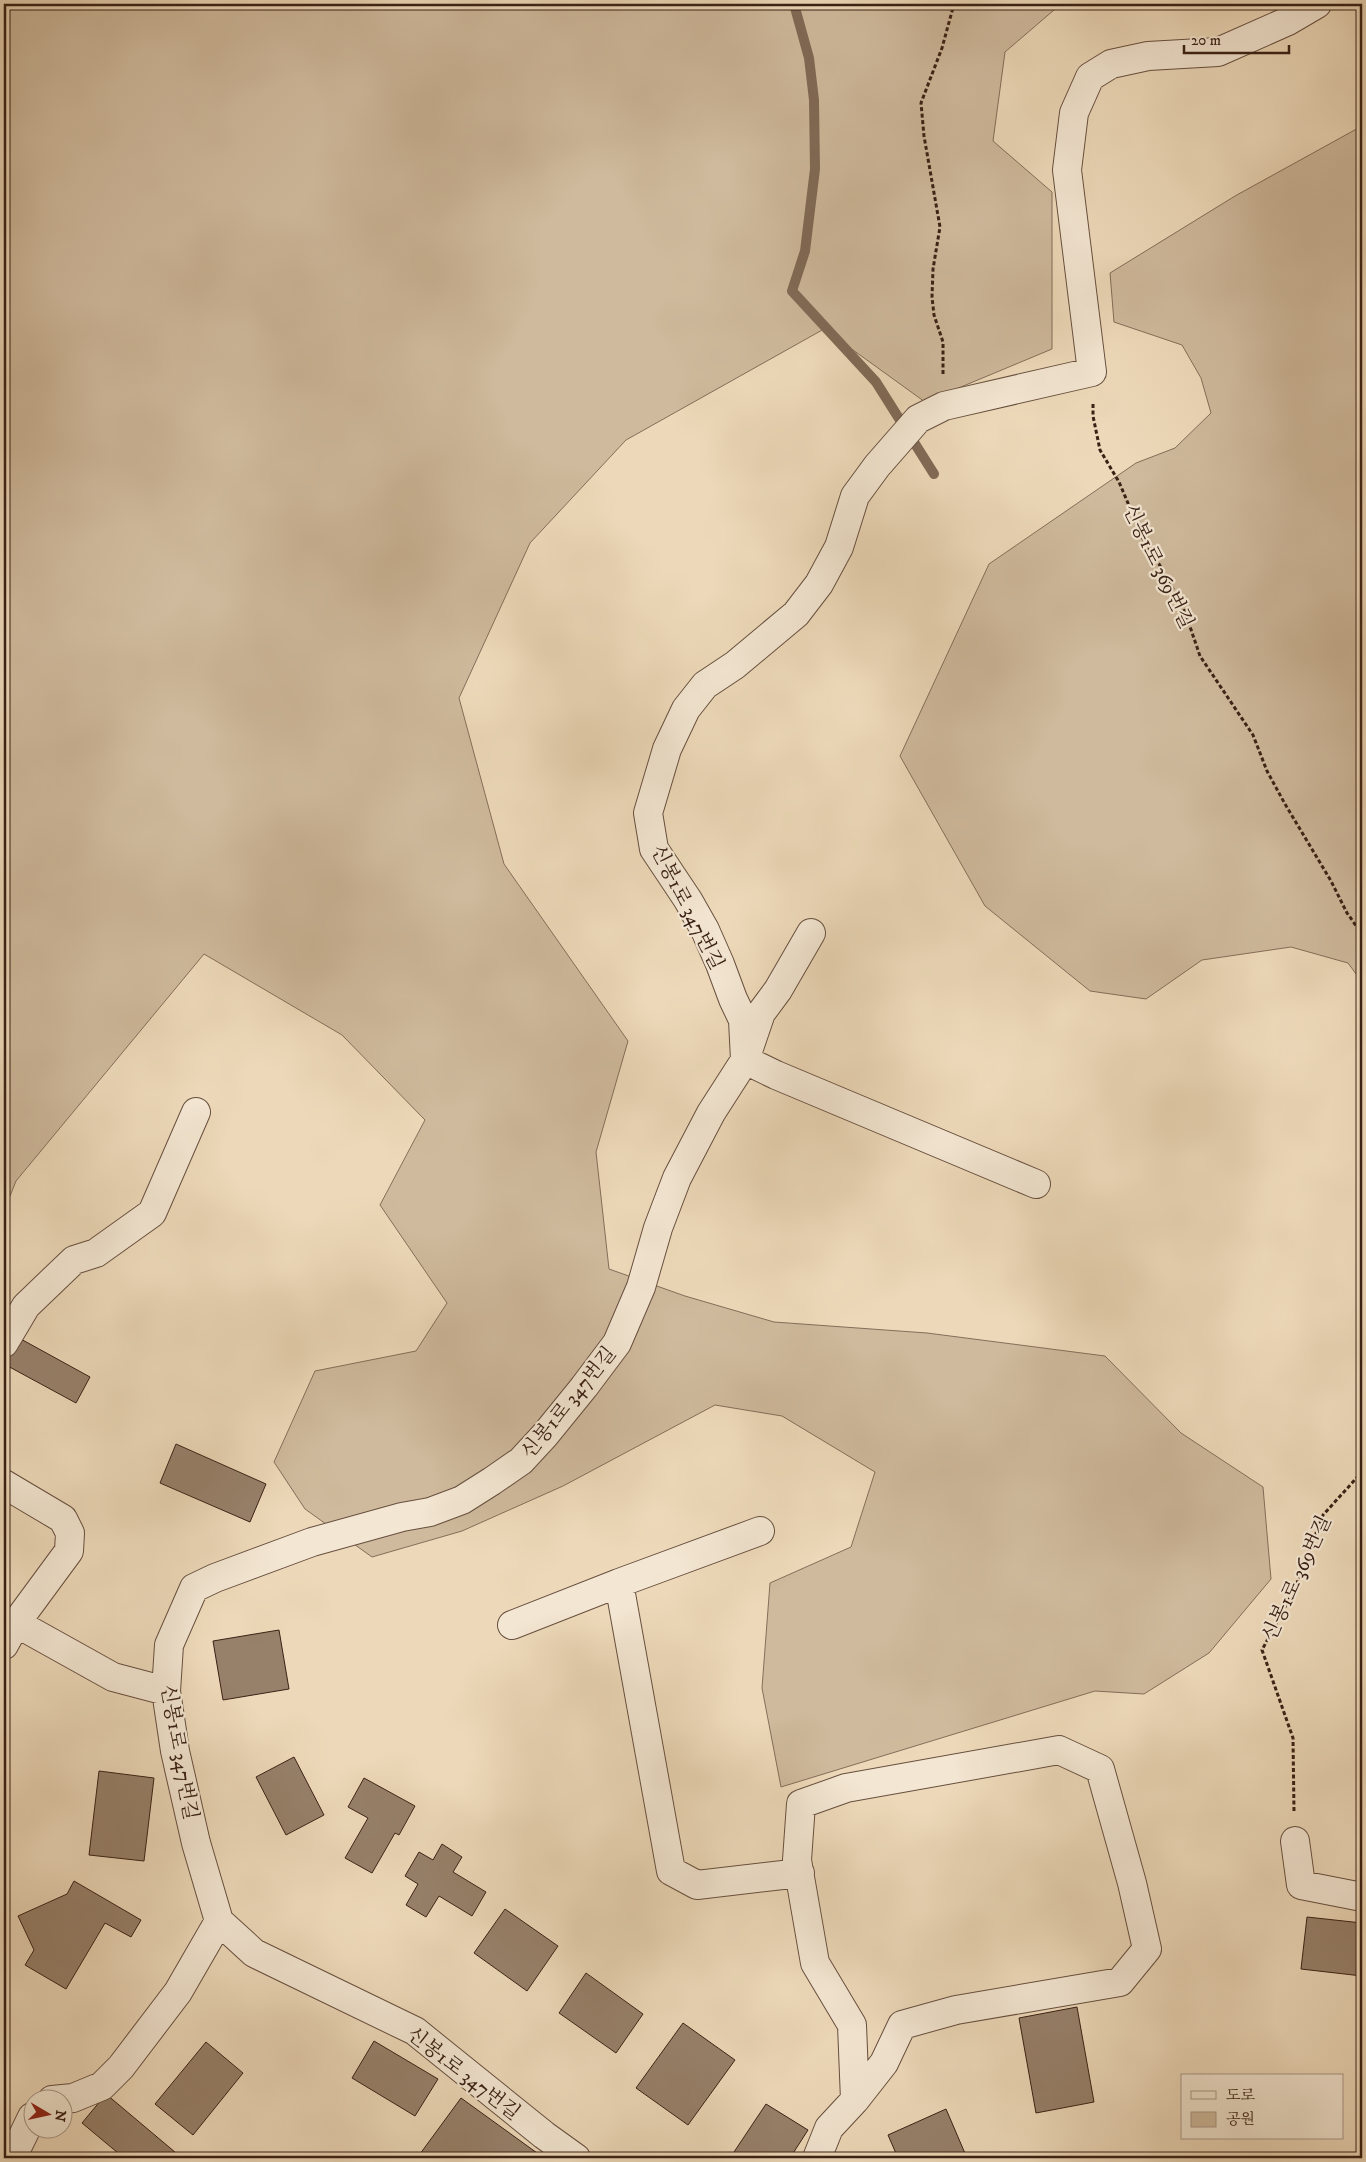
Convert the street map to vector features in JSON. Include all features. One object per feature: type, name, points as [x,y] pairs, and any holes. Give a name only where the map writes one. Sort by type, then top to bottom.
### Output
[{"type":"street","points":[[944,406],[1092,372],[1067,170],[1074,112],[1090,77],[1111,64],[1148,56],[1218,52],[1288,21],[1317,4]]},
{"type":"street","name":"신봉1로 347번길","points":[[576,2158],[544,2136],[415,2031],[254,1953],[219,1921],[196,1843],[175,1751],[166,1690],[169,1645],[194,1588],[215,1578],[312,1542],[402,1517],[430,1512],[462,1500],[521,1461],[545,1435],[617,1343],[641,1287],[658,1228],[677,1178],[711,1113],[745,1060],[743,1020],[732,999],[705,930],[654,849],[648,813],[666,750],[686,709],[705,685],[735,665],[796,614],[819,584],[839,547],[855,496],[877,466],[918,419],[944,406]]},
{"type":"street","points":[[811,934],[778,990],[761,1013],[745,1060],[776,1075],[1036,1184]]},
{"type":"street","points":[[4,1343],[26,1306],[74,1260],[96,1253],[152,1212],[196,1112]]},
{"type":"street","points":[[4,1484],[62,1519],[70,1533],[69,1551],[10,1634],[113,1677],[166,1690]]},
{"type":"street","points":[[512,1625],[760,1531]]},
{"type":"street","points":[[619,1584],[671,1871],[697,1885],[800,1873]]},
{"type":"street","points":[[817,2158],[829,2128],[855,2100],[884,2063],[902,2025],[956,2010],[1120,1982],[1147,1949],[1132,1883],[1100,1769],[1059,1750],[846,1788],[801,1804],[797,1860],[815,1963],[852,2025],[855,2100]]},
{"type":"street","points":[[1295,1841],[1301,1885],[1362,1897]]},
{"type":"street","points":[[72,2098],[102,2086],[121,2067],[178,1992],[219,1921]]},
{"type":"street","points":[[12,2158],[22,2138]]},
{"type":"path","points":[[944,406],[943,342],[934,315],[932,297],[932,270],[940,227],[924,136],[921,103],[942,48],[954,4]]},
{"type":"path","name":"신봉1로 369번길","points":[[1092,372],[1093,416],[1100,450],[1119,482],[1150,555],[1159,564],[1184,609],[1200,656],[1253,735],[1267,771],[1285,804],[1331,880],[1347,913],[1362,934]]},
{"type":"path","name":"신봉1로 369번길","points":[[1295,1841],[1294,1738],[1262,1650],[1295,1588],[1323,1515],[1362,1472]]},
{"type":"green space","points":[[4,4],[1061,4],[1005,52],[993,141],[1052,192],[1052,349],[925,402],[824,329],[626,440],[530,543],[459,698],[504,864],[628,1041],[596,1152],[609,1269],[685,1296],[774,1322],[927,1333],[1105,1356],[1181,1433],[1263,1487],[1271,1579],[1209,1653],[1144,1694],[1095,1691],[781,1787],[762,1688],[770,1583],[851,1547],[875,1472],[782,1416],[715,1405],[563,1486],[462,1531],[372,1557],[305,1509],[274,1462],[315,1371],[416,1351],[447,1303],[380,1205],[425,1120],[342,1035],[204,954],[16,1181],[4,1211]]},
{"type":"green space","points":[[1362,126],[1362,982],[1348,963],[1291,947],[1202,960],[1146,999],[1090,991],[985,906],[900,756],[989,564],[1136,463],[1175,448],[1211,413],[1201,378],[1182,345],[1114,322],[1110,273],[1235,196]]},
{"type":"building","points":[[19,1338],[90,1377],[76,1403],[4,1364]]},
{"type":"building","points":[[176,1444],[266,1484],[250,1522],[160,1483]]},
{"type":"building","points":[[279,1630],[289,1689],[223,1700],[213,1641]]},
{"type":"building","points":[[294,1757],[324,1815],[286,1835],[256,1777]]},
{"type":"building","points":[[99,1771],[154,1778],[144,1861],[89,1855]]},
{"type":"building","points":[[364,1778],[415,1806],[399,1835],[395,1833],[372,1873],[345,1858],[368,1818],[348,1807]]},
{"type":"building","points":[[442,1844],[462,1857],[453,1872],[486,1892],[472,1916],[439,1896],[426,1917],[406,1905],[418,1884],[405,1876],[419,1852],[433,1860]]},
{"type":"building","points":[[74,1881],[141,1920],[131,1937],[105,1923],[66,1989],[25,1965],[34,1950],[18,1916],[67,1894]]},
{"type":"building","points":[[505,1909],[558,1946],[527,1991],[474,1953]]},
{"type":"building","points":[[1307,1917],[1362,1923],[1362,1976],[1301,1969]]},
{"type":"building","points":[[586,1973],[643,2014],[616,2053],[559,2013]]},
{"type":"building","points":[[1077,2007],[1094,2102],[1036,2113],[1019,2018]]},
{"type":"building","points":[[683,2023],[735,2060],[688,2125],[636,2088]]},
{"type":"building","points":[[374,2041],[438,2079],[415,2116],[352,2078]]},
{"type":"building","points":[[206,2042],[243,2073],[193,2135],[155,2104]]},
{"type":"building","points":[[106,2094],[182,2158],[124,2158],[82,2123]]},
{"type":"building","points":[[461,2098],[544,2158],[417,2158]]},
{"type":"building","points":[[766,2104],[808,2130],[790,2158],[730,2158]]},
{"type":"building","points":[[946,2109],[967,2158],[898,2158],[888,2135]]},
{"type":"waterway","points":[[794,4],[809,58],[814,100],[815,169],[805,251],[792,291],[876,382],[934,474]]}]
